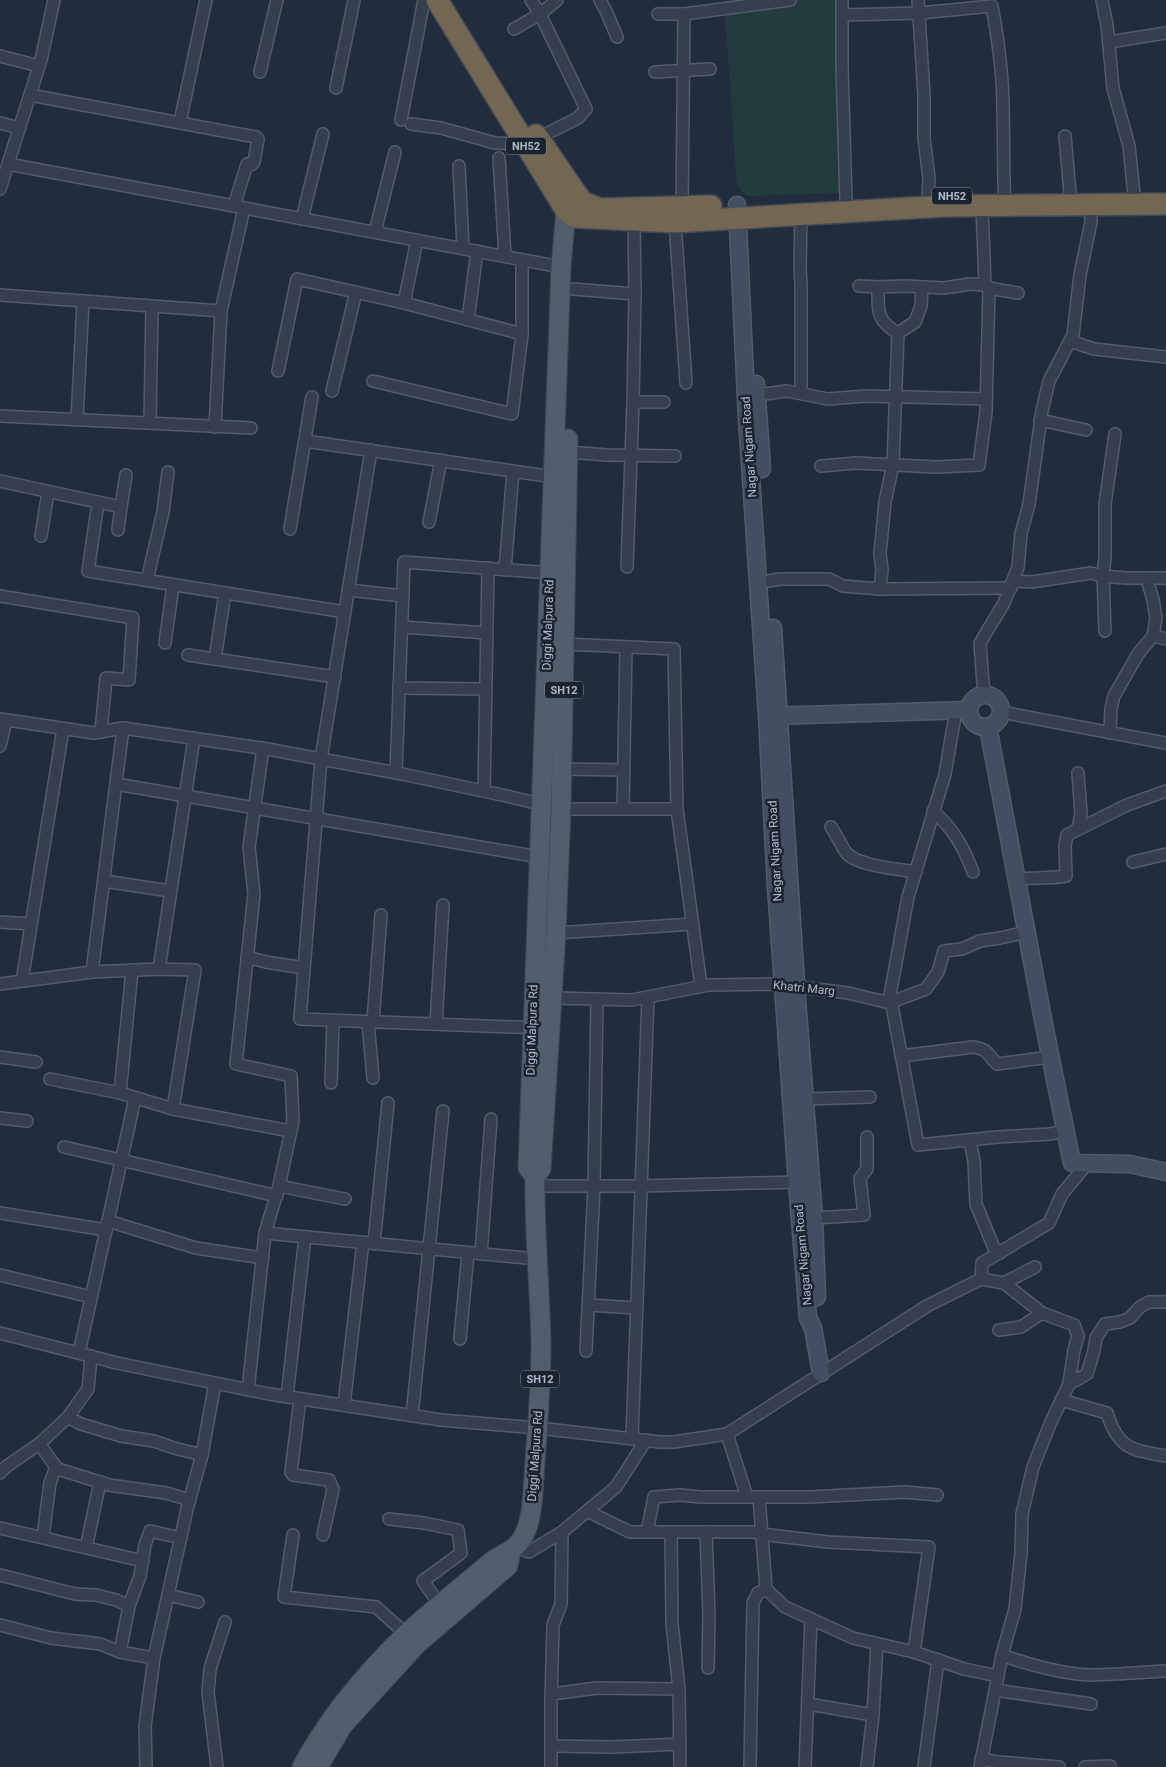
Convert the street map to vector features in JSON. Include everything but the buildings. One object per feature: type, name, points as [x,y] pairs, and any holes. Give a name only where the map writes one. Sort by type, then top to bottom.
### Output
[{"type":"highway","name":"NH52","points":[[437,0],[575,207],[634,221],[679,214]]},
{"type":"highway","name":"NH52","points":[[450,0],[492,70],[531,141]]},
{"type":"highway","name":"NH52","points":[[742,212],[846,200],[928,197],[1004,200],[1134,199],[1166,194]]},
{"type":"highway","name":"NH52","points":[[1134,199],[1166,204]]},
{"type":"highway","name":"NH52","points":[[575,207],[679,214],[742,212],[801,215],[945,206],[982,206],[1004,200]]},
{"type":"main road","name":"Diggi Malpura Rd","points":[[318,1767],[343,1725],[417,1644],[512,1555],[524,1535],[530,1519],[538,1428],[541,1344],[535,1181],[541,1169],[542,1028],[539,857],[561,267],[575,207]]},
{"type":"main road","name":"Diggi Malpura Rd","points":[[542,1028],[553,998],[556,934],[561,809],[575,207]]},
{"type":"main road","points":[[302,1767],[332,1718],[406,1634],[500,1555],[512,1555]]},
{"type":"street","points":[[0,189],[39,66],[54,0]]},
{"type":"street","points":[[180,122],[206,0]]},
{"type":"street","points":[[260,72],[277,0]]},
{"type":"street","points":[[336,88],[354,0]]},
{"type":"street","points":[[424,0],[406,122],[441,128],[495,143],[531,141],[578,118],[586,109],[540,14],[531,0]]},
{"type":"street","points":[[514,29],[540,14],[557,0]]},
{"type":"street","points":[[600,0],[617,37]]},
{"type":"street","points":[[658,14],[684,14],[790,0]]},
{"type":"street","points":[[842,0],[846,200]]},
{"type":"street","points":[[918,0],[924,95],[924,138],[929,178],[928,197]]},
{"type":"street","points":[[1102,0],[1107,25],[1113,88],[1129,146],[1134,199]]},
{"type":"street","points":[[843,15],[920,13],[988,3],[992,6],[997,33],[1004,108],[1002,169],[1004,200]]},
{"type":"street","points":[[684,14],[679,214],[686,383]]},
{"type":"street","points":[[1109,42],[1166,33]]},
{"type":"street","points":[[0,56],[39,66]]},
{"type":"street","points":[[655,72],[710,69]]},
{"type":"street","points":[[30,95],[180,122],[256,137],[258,139],[254,162],[251,165],[242,163],[239,207],[221,311],[215,427]]},
{"type":"street","points":[[0,123],[19,128]]},
{"type":"street","points":[[302,219],[323,134]]},
{"type":"street","points":[[986,695],[983,684],[980,643],[1004,603],[1018,567],[1021,534],[1029,504],[1040,420],[1049,380],[1073,334],[1080,274],[1091,222],[1080,200],[1065,136]]},
{"type":"street","points":[[375,232],[395,152]]},
{"type":"street","points":[[499,158],[504,256]]},
{"type":"street","points":[[8,164],[561,267]]},
{"type":"street","points":[[459,166],[463,248]]},
{"type":"street","points":[[821,466],[856,463],[936,467],[979,465],[986,412],[987,287],[982,206]]},
{"type":"street","name":"Nagar Nigam Road","points":[[742,212],[757,394],[769,580],[773,716]]},
{"type":"street","name":"Nagar Nigam Road","points":[[742,212],[747,419],[773,716],[790,987],[797,1182],[808,1318],[813,1328]]},
{"type":"street","points":[[801,215],[801,393]]},
{"type":"street","points":[[626,567],[633,402],[634,221]]},
{"type":"street","points":[[404,303],[417,240]]},
{"type":"street","points":[[468,320],[477,251]]},
{"type":"street","points":[[373,381],[512,414],[522,334],[522,260]]},
{"type":"street","points":[[278,371],[297,279],[404,303],[522,334]]},
{"type":"street","points":[[859,286],[944,288],[970,284],[1018,294]]},
{"type":"street","points":[[878,287],[878,310],[886,326],[898,333]]},
{"type":"street","points":[[898,333],[915,322],[921,306],[922,287]]},
{"type":"street","points":[[572,289],[634,294]]},
{"type":"street","points":[[332,392],[356,292]]},
{"type":"street","points":[[0,295],[221,311]]},
{"type":"street","points":[[77,420],[83,301]]},
{"type":"street","points":[[150,423],[152,307]]},
{"type":"street","points":[[880,589],[882,570],[880,554],[885,502],[892,464],[898,333]]},
{"type":"street","points":[[1070,341],[1094,349],[1166,357]]},
{"type":"street","points":[[757,394],[787,391],[828,399],[895,396],[986,399]]},
{"type":"street","points":[[290,529],[312,396]]},
{"type":"street","points":[[633,402],[664,402]]},
{"type":"street","points":[[0,416],[251,428]]},
{"type":"street","points":[[1040,420],[1086,430]]},
{"type":"street","points":[[1104,631],[1102,576],[1106,537],[1105,504],[1115,434]]},
{"type":"street","points":[[305,441],[554,477]]},
{"type":"street","points":[[371,450],[321,759],[300,1019],[542,1028]]},
{"type":"street","points":[[568,452],[607,455],[675,456]]},
{"type":"street","points":[[429,522],[441,460]]},
{"type":"street","points":[[505,570],[513,471]]},
{"type":"street","points":[[147,580],[163,512],[168,472]]},
{"type":"street","points":[[118,530],[126,475]]},
{"type":"street","points":[[0,481],[120,507]]},
{"type":"street","points":[[41,536],[48,492]]},
{"type":"street","points":[[98,503],[88,571],[345,612]]},
{"type":"street","points":[[396,773],[404,562],[550,573]]},
{"type":"street","points":[[484,792],[488,568]]},
{"type":"street","points":[[769,580],[829,579],[843,586],[880,589],[1012,585],[1091,574],[1147,579],[1166,578]]},
{"type":"street","points":[[1110,733],[1111,709],[1114,696],[1138,654],[1153,636],[1156,618],[1147,579]]},
{"type":"street","points":[[165,643],[173,585]]},
{"type":"street","points":[[348,590],[403,596]]},
{"type":"street","points":[[215,660],[225,593]]},
{"type":"street","points":[[0,596],[133,618],[129,680],[106,678],[102,732]]},
{"type":"street","points":[[402,628],[487,633]]},
{"type":"street","points":[[1153,636],[1166,639]]},
{"type":"street","points":[[564,644],[674,649],[677,809],[701,986]]},
{"type":"street","points":[[622,809],[626,647]]},
{"type":"street","points":[[188,656],[334,677]]},
{"type":"street","points":[[399,688],[486,689]]},
{"type":"street","points":[[773,716],[962,710],[977,726],[988,727],[996,724],[1001,712],[997,700],[986,695],[974,699],[962,710],[908,897],[890,995],[918,1145],[1066,1131]]},
{"type":"street","points":[[1001,712],[1166,743]]},
{"type":"street","points":[[0,746],[3,719],[94,734],[124,728],[263,748],[396,773],[561,809],[677,809]]},
{"type":"street","points":[[988,727],[1050,1057],[1072,1163],[1130,1164],[1166,1172]]},
{"type":"street","points":[[92,972],[124,728]]},
{"type":"street","points":[[22,981],[62,729]]},
{"type":"street","points":[[159,969],[194,738]]},
{"type":"street","points":[[248,1390],[266,1233],[278,1191],[293,1120],[291,1076],[236,1064],[254,894],[249,847],[253,808],[263,748]]},
{"type":"street","points":[[562,769],[624,770]]},
{"type":"street","points":[[1078,774],[1081,814],[1078,828]]},
{"type":"street","points":[[116,784],[539,857]]},
{"type":"street","points":[[1017,879],[1066,876],[1066,835],[1127,805],[1166,791]]},
{"type":"street","points":[[933,811],[962,844],[973,872]]},
{"type":"street","points":[[831,827],[845,852],[852,858],[873,865],[916,872]]},
{"type":"street","points":[[1133,862],[1166,854]]},
{"type":"street","points":[[104,881],[170,891]]},
{"type":"street","points":[[436,1024],[442,905]]},
{"type":"street","points":[[373,1078],[371,1022],[381,915]]},
{"type":"street","points":[[0,922],[31,924]]},
{"type":"street","points":[[556,934],[692,924]]},
{"type":"street","points":[[892,1002],[926,989],[938,972],[944,951],[962,949],[980,941],[1027,932]]},
{"type":"street","points":[[247,957],[304,968]]},
{"type":"street","points":[[0,984],[92,972],[159,969],[196,970],[173,1109]]},
{"type":"street","points":[[120,1093],[132,970]]},
{"type":"street","name":"Khatri Marg","points":[[553,998],[632,1000],[701,986],[775,984],[848,993],[892,1002]]},
{"type":"street","name":"Nagar Nigam Road","points":[[790,987],[805,1099],[814,1218],[817,1320],[813,1328]]},
{"type":"street","points":[[632,1438],[648,997]]},
{"type":"street","points":[[586,1351],[594,1186],[597,1000]]},
{"type":"street","points":[[331,1083],[333,1020]]},
{"type":"street","points":[[901,1056],[973,1047],[988,1052],[997,1064],[1050,1057]]},
{"type":"street","points":[[0,1057],[36,1062]]},
{"type":"street","points":[[50,1079],[120,1093],[173,1109],[290,1131]]},
{"type":"street","points":[[805,1099],[870,1097]]},
{"type":"street","points":[[79,1353],[135,1098]]},
{"type":"street","points":[[344,1405],[388,1103]]},
{"type":"street","points":[[412,1416],[443,1111]]},
{"type":"street","points":[[0,1118],[26,1121]]},
{"type":"street","points":[[481,1254],[491,1119]]},
{"type":"street","points":[[814,1218],[864,1215],[860,1178],[867,1169],[867,1137]]},
{"type":"street","points":[[970,1141],[974,1161],[976,1204],[994,1248],[1000,1253]]},
{"type":"street","points":[[64,1147],[278,1191],[345,1199]]},
{"type":"street","points":[[981,1278],[982,1263],[1049,1223],[1062,1194],[1086,1164]]},
{"type":"street","points":[[535,1181],[594,1186],[797,1182]]},
{"type":"street","points":[[0,1213],[107,1226],[196,1248],[263,1258]]},
{"type":"street","points":[[266,1233],[537,1259]]},
{"type":"street","points":[[287,1397],[305,1237]]},
{"type":"street","points":[[460,1339],[468,1252]]},
{"type":"street","points":[[1004,1283],[1035,1267]]},
{"type":"street","points":[[0,1275],[91,1297]]},
{"type":"street","points":[[0,1333],[117,1363],[287,1397],[441,1420],[674,1442],[727,1434],[926,1306],[981,1278],[1004,1283],[1042,1313],[1074,1325],[1078,1336],[1069,1384],[1050,1424],[1034,1467],[1022,1514],[1021,1553],[1015,1609],[1002,1655],[980,1763],[998,1762],[1059,1767]]},
{"type":"street","points":[[1069,1384],[1087,1374],[1096,1338],[1105,1324],[1120,1322],[1130,1318],[1140,1307],[1149,1302],[1166,1302]]},
{"type":"street","points":[[588,1305],[636,1308]]},
{"type":"street","points":[[999,1330],[1021,1327],[1042,1313]]},
{"type":"street","points":[[813,1328],[821,1373]]},
{"type":"street","points":[[0,1473],[6,1466],[40,1444],[68,1417],[88,1389],[91,1356]]},
{"type":"street","points":[[146,1767],[145,1726],[154,1658],[202,1455],[215,1383]]},
{"type":"street","points":[[300,1399],[291,1472],[293,1475],[329,1480],[332,1484],[333,1489],[323,1535]]},
{"type":"street","points":[[1062,1400],[1107,1413],[1118,1438],[1140,1452],[1166,1456]]},
{"type":"street","points":[[68,1417],[81,1424],[121,1436],[154,1441],[202,1455]]},
{"type":"street","points":[[727,1434],[747,1497]]},
{"type":"street","points":[[512,1555],[529,1552],[562,1532],[616,1487],[646,1440]]},
{"type":"street","points":[[40,1444],[58,1469],[109,1485],[166,1493],[190,1500]]},
{"type":"street","points":[[43,1537],[50,1483],[56,1467]]},
{"type":"street","points":[[86,1548],[100,1482]]},
{"type":"street","points":[[647,1532],[654,1497],[680,1495],[810,1497],[905,1492],[937,1495]]},
{"type":"street","points":[[759,1497],[766,1589],[785,1607],[852,1638],[914,1652],[964,1669],[998,1676]]},
{"type":"street","points":[[587,1511],[630,1532],[761,1534],[828,1542],[929,1548],[914,1652]]},
{"type":"street","points":[[388,1519],[424,1523],[458,1530],[461,1554],[423,1581],[440,1605]]},
{"type":"street","points":[[0,1528],[143,1560]]},
{"type":"street","points":[[120,1652],[129,1606],[140,1576],[145,1545],[150,1531],[181,1538]]},
{"type":"street","points":[[551,1767],[553,1624],[561,1604],[562,1532]]},
{"type":"street","points":[[671,1532],[672,1624],[679,1688],[680,1767]]},
{"type":"street","points":[[706,1532],[709,1615],[708,1668]]},
{"type":"street","points":[[293,1535],[284,1597],[376,1607],[406,1634]]},
{"type":"street","points":[[0,1575],[75,1594],[96,1595],[116,1600],[129,1606]]},
{"type":"street","points":[[750,1767],[753,1604],[758,1593],[766,1589]]},
{"type":"street","points":[[168,1595],[198,1602]]},
{"type":"street","points":[[805,1767],[811,1619]]},
{"type":"street","points":[[217,1767],[208,1692],[210,1669],[225,1622]]},
{"type":"street","points":[[0,1625],[51,1638],[100,1644],[120,1652],[154,1658]]},
{"type":"street","points":[[867,1767],[873,1715],[877,1644]]},
{"type":"street","points":[[1002,1655],[1014,1660],[1088,1675],[1166,1671]]},
{"type":"street","points":[[924,1767],[938,1660]]},
{"type":"street","points":[[551,1694],[596,1688],[679,1688]]},
{"type":"street","points":[[995,1690],[1091,1704]]},
{"type":"street","points":[[808,1704],[873,1715]]},
{"type":"street","points":[[551,1746],[613,1747],[680,1744]]},
{"type":"street","points":[[1084,1767],[1110,1766]]},
{"type":"green space","points":[[724,0],[836,0],[841,193],[747,196],[737,187]]}]
